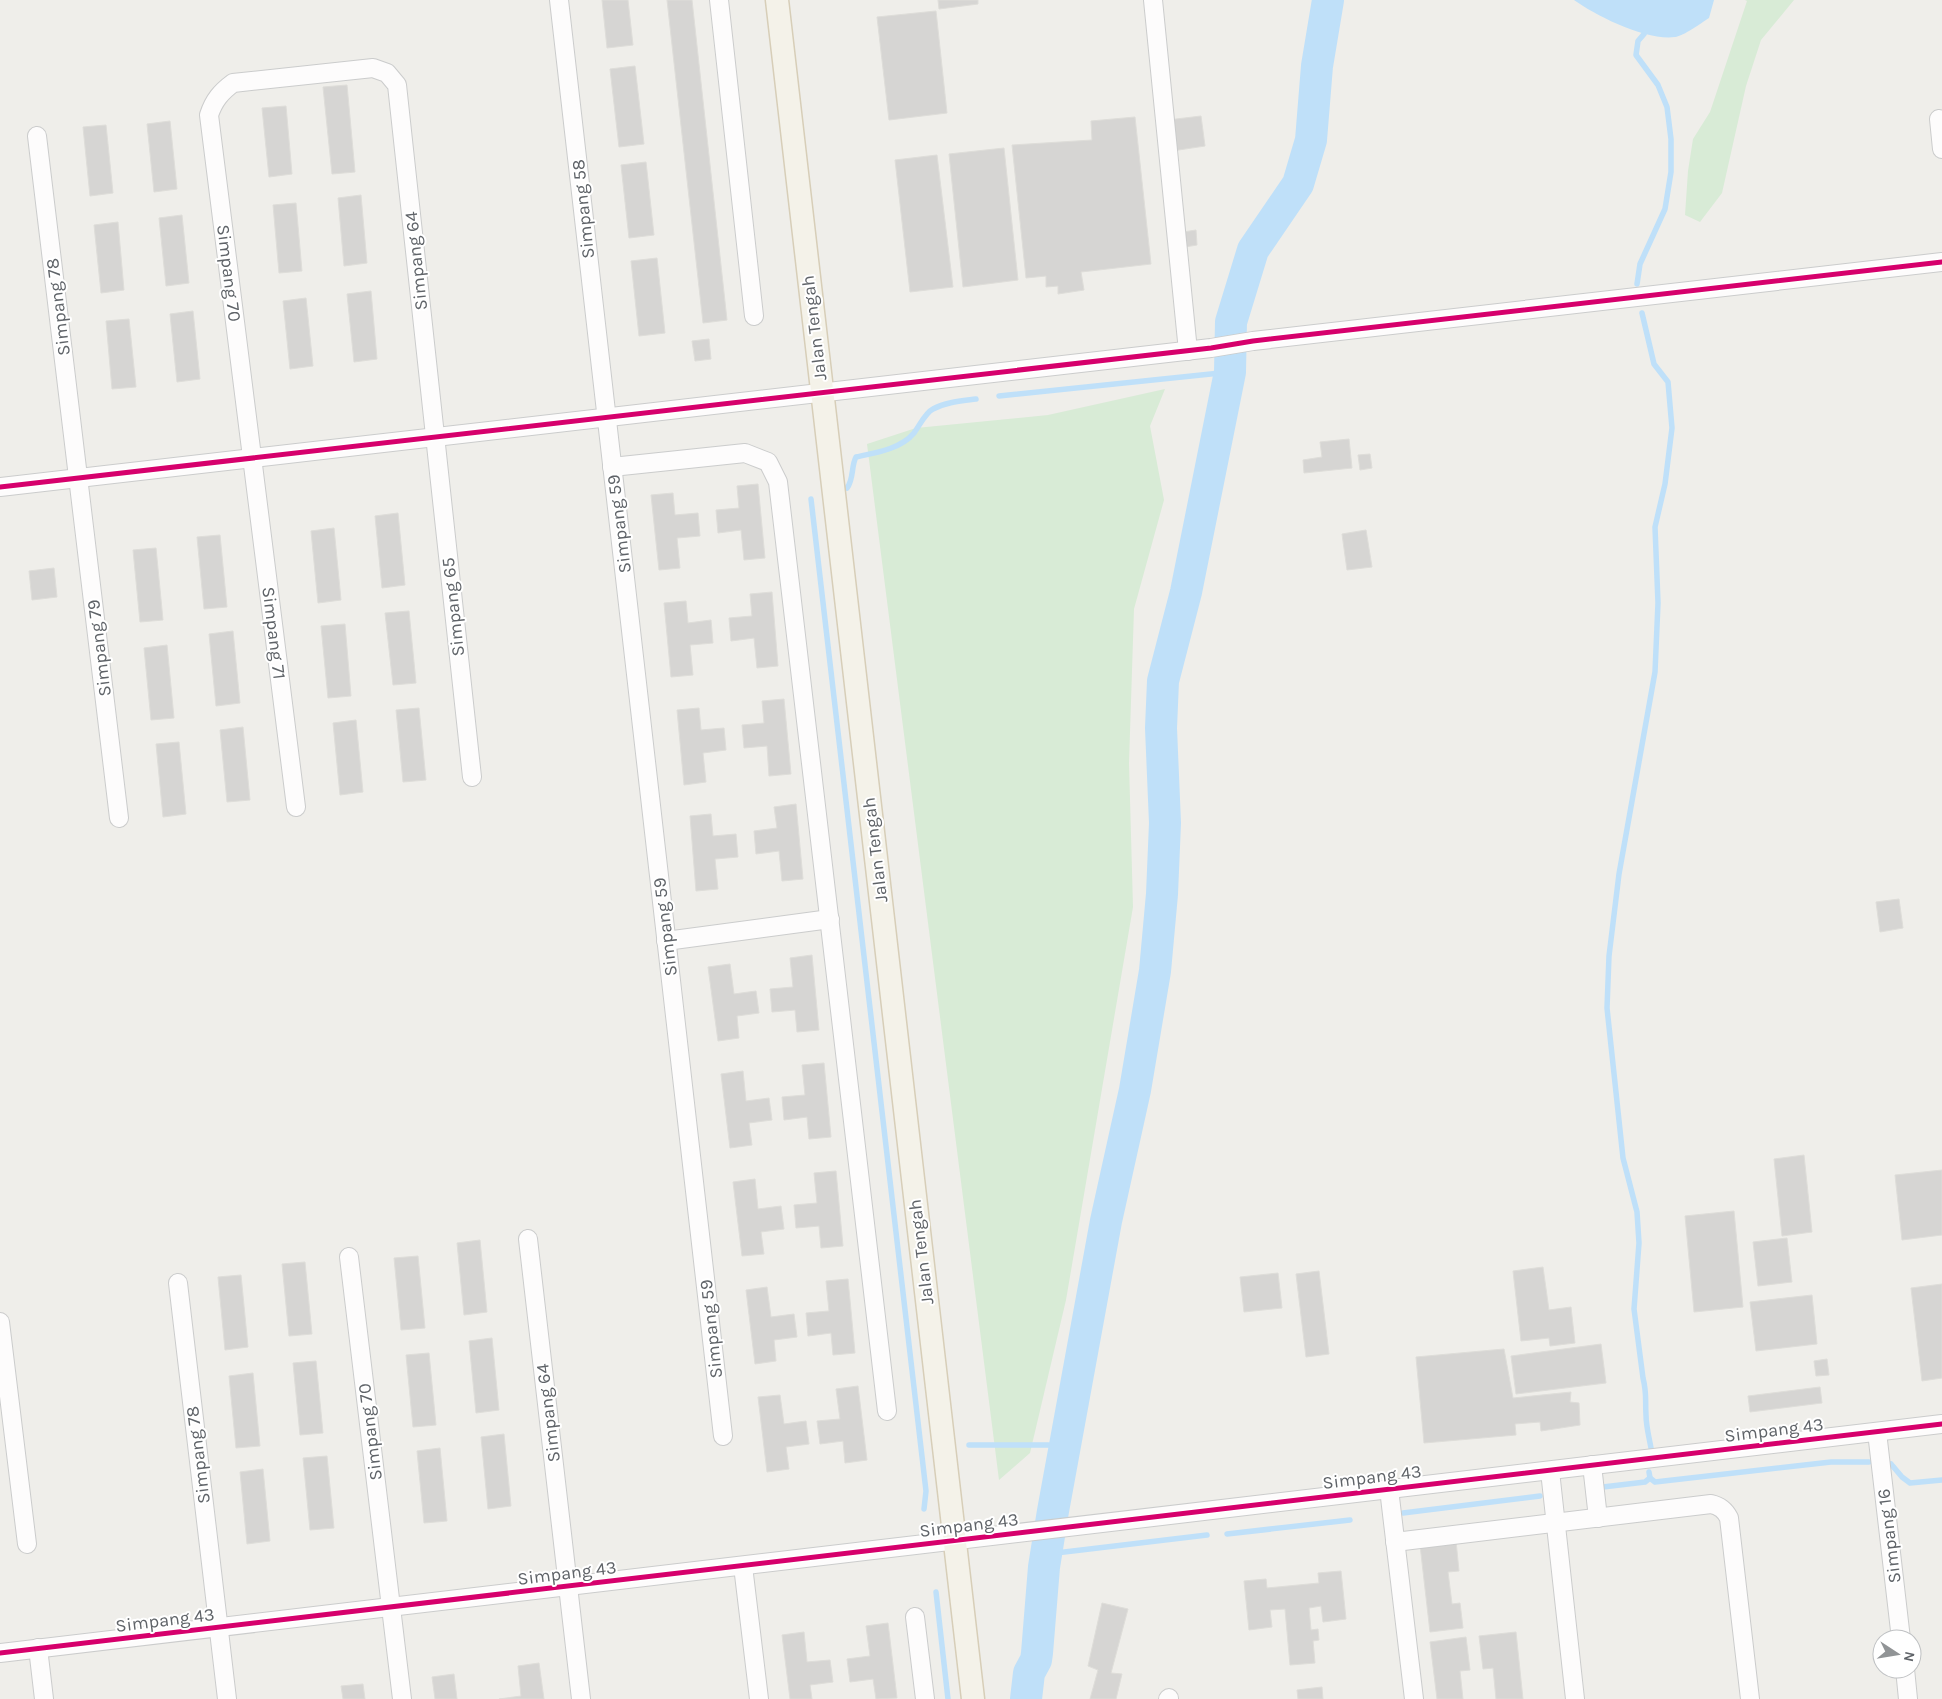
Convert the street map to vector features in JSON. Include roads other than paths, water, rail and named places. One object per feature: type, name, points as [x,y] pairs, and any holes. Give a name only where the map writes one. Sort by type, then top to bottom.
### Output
[{"type":"main road","name":"Jalan Tengah","points":[[777,0],[973,1699]]},
{"type":"street","name":"Simpang 58","points":[[559,0],[607,417]]},
{"type":"street","points":[[719,0],[754,316]]},
{"type":"street","points":[[1153,0],[1188,351]]},
{"type":"street","name":"Simpang 64","points":[[222,91],[233,83],[372,68],[387,73],[397,85],[435,437]]},
{"type":"street","name":"Simpang 70","points":[[222,91],[214,102],[209,115],[252,458]]},
{"type":"street","points":[[1939,120],[1942,149]]},
{"type":"street","name":"Simpang 78","points":[[37,136],[78,478]]},
{"type":"street","points":[[0,487],[1188,351],[1253,341],[1942,262]]},
{"type":"street","name":"Simpang 59","points":[[607,417],[723,1436]]},
{"type":"street","name":"Simpang 65","points":[[435,437],[472,778]]},
{"type":"street","points":[[612,467],[745,453],[768,462],[778,482],[887,1411]]},
{"type":"street","name":"Simpang 71","points":[[252,458],[296,807]]},
{"type":"street","name":"Simpang 79","points":[[78,478],[120,818]]},
{"type":"street","points":[[666,941],[830,919]]},
{"type":"street","name":"Simpang 64","points":[[528,1239],[568,1586]]},
{"type":"street","name":"Simpang 70","points":[[349,1257],[391,1607]]},
{"type":"street","name":"Simpang 78","points":[[178,1283],[218,1627]]},
{"type":"street","points":[[0,1322],[27,1544]]},
{"type":"street","name":"Simpang 43","points":[[0,1653],[1942,1424]]},
{"type":"street","name":"Simpang 16","points":[[1877,1432],[1900,1629]]},
{"type":"street","points":[[1592,1465],[1598,1518]]},
{"type":"street","points":[[1550,1470],[1575,1699]]},
{"type":"street","points":[[1389,1489],[1414,1699]]},
{"type":"street","points":[[1395,1542],[1711,1504],[1717,1505],[1727,1513],[1729,1518],[1750,1699]]},
{"type":"street","points":[[743,1566],[759,1699]]},
{"type":"street","points":[[568,1586],[581,1699]]},
{"type":"street","points":[[391,1607],[402,1699]]},
{"type":"street","points":[[915,1617],[925,1699]]},
{"type":"street","points":[[218,1627],[227,1699]]},
{"type":"street","points":[[38,1648],[39,1698]]},
{"type":"street","points":[[1906,1679],[1908,1699]]},
{"type":"water","points":[[1574,0],[1714,0],[1709,18],[1683,34],[1675,37],[1664,37],[1650,35],[1622,26]]},
{"type":"waterway","points":[[1026,1699],[1029,1673],[1036,1660],[1044,1567],[1053,1511],[1106,1221],[1135,1090],[1155,971],[1162,894],[1165,823],[1161,728],[1163,681],[1186,592],[1230,372],[1231,322],[1253,250],[1298,184],[1311,140],[1317,66],[1328,0]]},
{"type":"waterway","points":[[1637,284],[1640,264],[1665,209],[1671,172],[1671,139],[1667,107],[1658,85],[1636,55],[1638,41],[1644,34]]},
{"type":"waterway","points":[[1642,313],[1654,364],[1668,382],[1672,428],[1665,484],[1655,527],[1658,603],[1655,672],[1619,874],[1609,956],[1607,1008],[1623,1158],[1637,1212],[1639,1243],[1634,1309],[1645,1388],[1646,1423],[1651,1448]]},
{"type":"waterway","points":[[999,396],[1230,372]]},
{"type":"waterway","points":[[847,488],[851,481],[853,464],[856,457],[895,447],[902,443],[914,433],[925,416],[933,409],[948,403],[976,399]]},
{"type":"waterway","points":[[811,499],[926,1491],[924,1509]]},
{"type":"waterway","points":[[969,1445],[1048,1445],[1066,1448]]},
{"type":"waterway","points":[[1649,1472],[1650,1478],[1655,1482],[1831,1462],[1869,1462]]},
{"type":"waterway","points":[[1891,1464],[1910,1483],[1942,1480]]},
{"type":"waterway","points":[[1603,1487],[1645,1482],[1650,1478]]},
{"type":"waterway","points":[[1403,1513],[1540,1496]]},
{"type":"waterway","points":[[1227,1534],[1350,1520]]},
{"type":"waterway","points":[[1046,1552],[1056,1553],[1207,1535]]},
{"type":"waterway","points":[[936,1592],[948,1699]]}]
